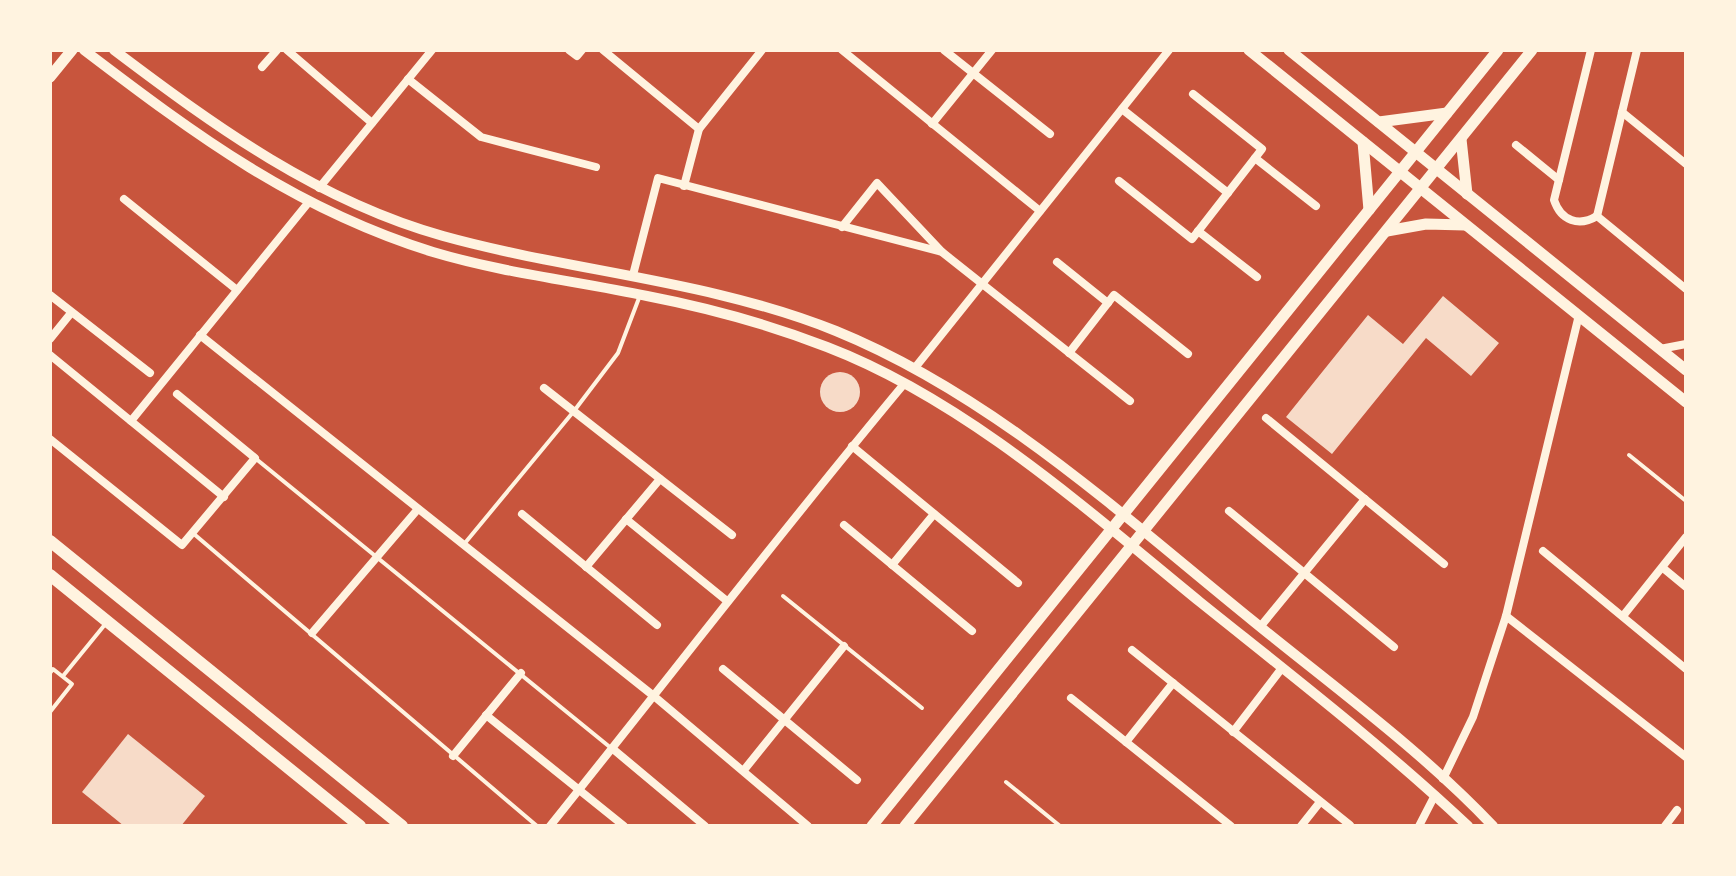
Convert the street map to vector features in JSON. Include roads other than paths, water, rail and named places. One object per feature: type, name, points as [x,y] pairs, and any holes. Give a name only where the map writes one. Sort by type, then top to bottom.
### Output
[{"type":"main road","points":[[50,77],[72,50]]},
{"type":"main road","points":[[1249,50],[1686,402]]},
{"type":"main road","points":[[1289,50],[1686,370]]},
{"type":"main road","points":[[872,826],[1498,50]]},
{"type":"main road","points":[[905,826],[1532,50]]},
{"type":"main road","points":[[1379,122],[1447,113]]},
{"type":"main road","points":[[1461,139],[1467,194]]},
{"type":"main road","points":[[1363,142],[1369,210]]},
{"type":"main road","points":[[1387,231],[1426,224],[1466,225]]},
{"type":"main road","points":[[50,541],[402,826]]},
{"type":"main road","points":[[50,575],[360,826]]},
{"type":"street","points":[[84,50],[246,167],[308,203],[367,229],[435,252],[504,270],[641,294],[753,321],[831,348],[904,384],[967,421],[1111,529],[1435,795],[1468,826]]},
{"type":"street","points":[[114,50],[209,122],[319,188],[374,212],[440,235],[508,252],[633,275],[759,304],[837,332],[914,369],[976,406],[1122,515],[1443,779],[1493,826]]},
{"type":"street","points":[[262,67],[277,50]]},
{"type":"street","points":[[287,50],[372,123]]},
{"type":"street","points":[[131,421],[432,50]]},
{"type":"street","points":[[603,50],[699,129]]},
{"type":"street","points":[[684,186],[699,129],[762,50]]},
{"type":"street","points":[[842,50],[1040,211]]},
{"type":"street","points":[[944,50],[1050,134]]},
{"type":"street","points":[[932,124],[992,50]]},
{"type":"street","points":[[550,826],[1169,50]]},
{"type":"street","points":[[1591,50],[1554,200],[1561,215],[1567,219],[1583,222],[1597,216]]},
{"type":"street","points":[[1597,216],[1637,50]]},
{"type":"street","points":[[408,79],[481,137],[596,167]]},
{"type":"street","points":[[1119,181],[1192,239],[1262,149],[1193,94]]},
{"type":"street","points":[[1122,109],[1228,193]]},
{"type":"street","points":[[1622,112],[1686,164]]},
{"type":"street","points":[[1516,145],[1559,180]]},
{"type":"street","points":[[1255,158],[1316,206]]},
{"type":"street","points":[[633,275],[658,178],[942,252]]},
{"type":"street","points":[[842,227],[877,183],[942,252],[1130,401]]},
{"type":"street","points":[[124,199],[237,290]]},
{"type":"street","points":[[1597,216],[1686,289]]},
{"type":"street","points":[[1198,231],[1257,277]]},
{"type":"street","points":[[1057,262],[1188,354]]},
{"type":"street","points":[[50,295],[150,373]]},
{"type":"street","points":[[1069,353],[1111,299]]},
{"type":"street","points":[[50,339],[71,313]]},
{"type":"street","points":[[1419,826],[1473,717],[1506,616],[1579,315]]},
{"type":"street","points":[[200,335],[655,697],[808,826]]},
{"type":"street","points":[[1660,349],[1686,344]]},
{"type":"street","points":[[50,355],[224,497]]},
{"type":"street","points":[[544,388],[732,535]]},
{"type":"street","points":[[50,439],[182,545],[255,458],[177,394]]},
{"type":"street","points":[[1266,418],[1444,564]]},
{"type":"street","points":[[852,446],[1018,583]]},
{"type":"street","points":[[586,567],[660,479]]},
{"type":"street","points":[[1260,627],[1365,499]]},
{"type":"street","points":[[312,633],[418,509]]},
{"type":"street","points":[[1229,511],[1394,647]]},
{"type":"street","points":[[522,514],[657,625]]},
{"type":"street","points":[[892,565],[934,514]]},
{"type":"street","points":[[626,519],[727,601]]},
{"type":"street","points":[[844,525],[972,631]]},
{"type":"street","points":[[1623,616],[1686,537]]},
{"type":"street","points":[[1543,551],[1686,669]]},
{"type":"street","points":[[1663,568],[1686,587]]},
{"type":"street","points":[[1506,616],[1682,754],[1686,742]]},
{"type":"street","points":[[744,770],[844,646]]},
{"type":"street","points":[[1132,650],[1350,825]]},
{"type":"street","points":[[1233,732],[1282,668]]},
{"type":"street","points":[[723,669],[857,780]]},
{"type":"street","points":[[453,756],[521,673]]},
{"type":"street","points":[[1126,742],[1173,683]]},
{"type":"street","points":[[1071,698],[1231,826]]},
{"type":"street","points":[[486,715],[624,826]]},
{"type":"street","points":[[613,749],[705,826]]},
{"type":"street","points":[[1301,826],[1320,802]]},
{"type":"street","points":[[1668,825],[1677,810]]},
{"type":"lane","points":[[463,545],[618,353],[641,294]]},
{"type":"lane","points":[[1629,455],[1686,501]]},
{"type":"lane","points":[[255,458],[613,749]]},
{"type":"lane","points":[[194,534],[537,826]]},
{"type":"lane","points":[[783,596],[922,708]]},
{"type":"lane","points":[[63,676],[107,621]]},
{"type":"lane","points":[[50,673],[53,669],[72,684],[50,712]]},
{"type":"lane","points":[[1006,782],[1060,826]]}]
